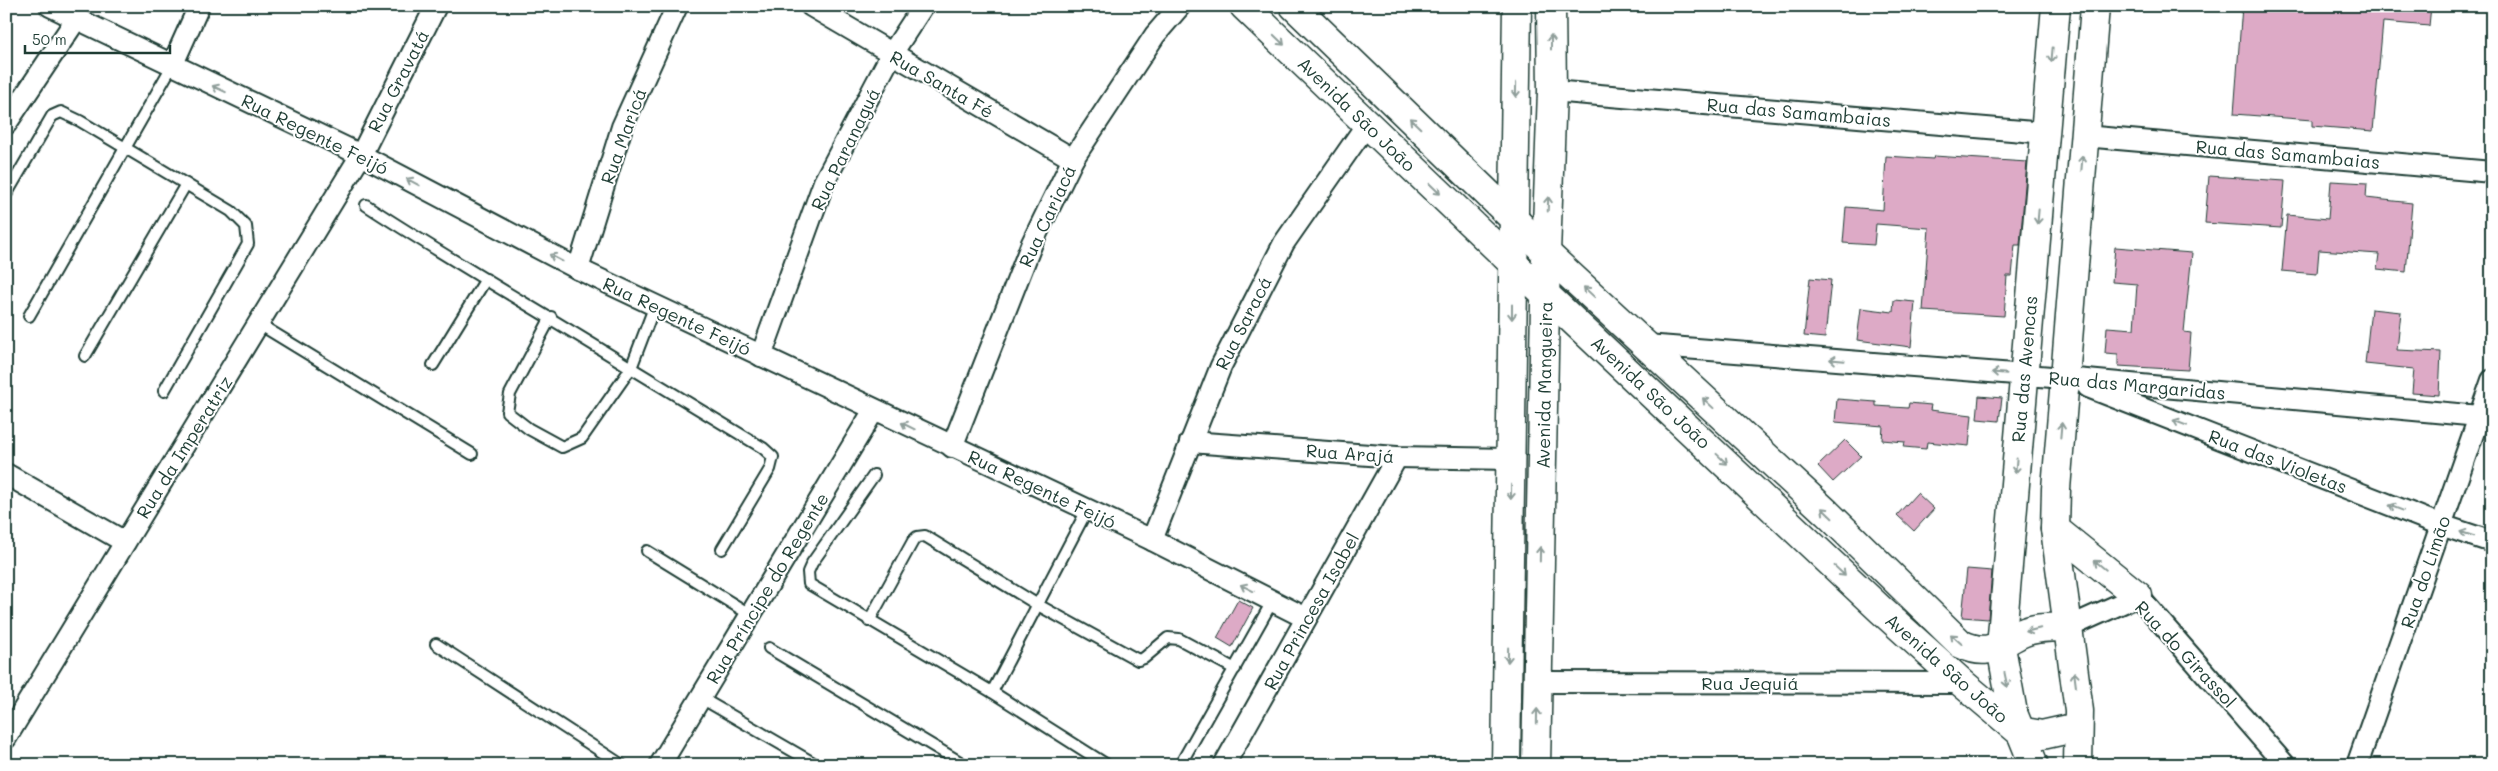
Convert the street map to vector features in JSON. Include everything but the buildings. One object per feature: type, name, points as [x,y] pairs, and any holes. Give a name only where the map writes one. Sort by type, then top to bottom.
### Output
[{"type":"street","name":"Rua Regente Feijó","points":[[50,6],[361,155],[578,269],[1152,540],[1306,618]]},
{"type":"street","points":[[172,66],[199,6]]},
{"type":"street","name":"Rua Gravatá","points":[[361,155],[436,6]]},
{"type":"street","name":"Rua Maricá","points":[[578,269],[622,127],[677,6]]},
{"type":"street","name":"Rua Santa Fé","points":[[811,6],[891,55],[1073,159]]},
{"type":"street","name":"Rua Paranaguá","points":[[762,356],[824,182],[891,55],[923,6]]},
{"type":"street","name":"Rua Cariacá","points":[[952,447],[1032,243],[1073,159],[1155,36],[1180,6]]},
{"type":"street","name":"Avenida São João","points":[[1244,6],[1513,264],[1962,683],[2019,731],[2042,735],[2078,727]]},
{"type":"street","name":"Avenida São João","points":[[1294,6],[1513,218],[1546,253],[1826,513],[1961,644],[1972,649],[1981,650],[2001,646],[2022,633],[2037,628],[2069,627]]},
{"type":"street","name":"Avenida Mangueira","points":[[1506,765],[1513,218],[1518,6]]},
{"type":"street","name":"Avenida Mangueira","points":[[1536,765],[1546,253],[1552,91],[1551,6]]},
{"type":"street","name":"Rua das Avencas","points":[[2034,765],[2013,713],[2001,646],[2056,6]]},
{"type":"street","points":[[2078,765],[2079,711],[2055,528],[2056,489],[2095,6]]},
{"type":"street","points":[[6,124],[77,18]]},
{"type":"street","name":"Rua das Samambaias","points":[[1552,91],[2046,133]]},
{"type":"street","name":"Rua Saracá","points":[[1152,540],[1221,366],[1284,243],[1367,124]]},
{"type":"street","name":"Rua das Samambaias","points":[[2084,136],[2492,172]]},
{"type":"street","name":"Rua da Imperatriz","points":[[6,738],[361,155]]},
{"type":"street","points":[[2036,243],[2075,252]]},
{"type":"street","name":"Rua das Margaridas","points":[[1646,345],[2065,378],[2479,416]]},
{"type":"street","name":"Rua das Violetas","points":[[2065,378],[2441,525],[2492,542]]},
{"type":"street","name":"Rua do Limão","points":[[2357,765],[2492,380]]},
{"type":"street","name":"Rua Príncipe do Regente","points":[[660,765],[874,410]]},
{"type":"street","name":"Rua Arajá","points":[[1190,442],[1397,457],[1511,459]]},
{"type":"street","name":"Rua Princesa Isabel","points":[[1224,765],[1397,457]]},
{"type":"street","points":[[6,474],[125,542]]},
{"type":"street","points":[[2055,528],[2138,596]]},
{"type":"street","name":"Rua do Girassol","points":[[2069,627],[2138,596],[2285,765]]},
{"type":"street","name":"Rua Jequiá","points":[[1538,682],[1962,683]]},
{"type":"lane","points":[[29,316],[172,66]]},
{"type":"lane","points":[[6,196],[52,116],[62,112],[231,211],[246,226],[248,244],[164,391]]},
{"type":"lane","points":[[85,356],[186,184]]},
{"type":"lane","points":[[366,205],[426,244],[763,448],[773,457],[770,469],[722,549]]},
{"type":"lane","points":[[432,365],[486,279]]},
{"type":"lane","points":[[551,318],[510,394],[508,412],[529,429],[562,447],[582,438],[631,368],[655,305]]},
{"type":"lane","points":[[259,324],[472,454]]},
{"type":"lane","points":[[874,475],[812,563],[808,572],[809,584],[992,692],[1107,765]]},
{"type":"lane","points":[[992,692],[1087,510]]},
{"type":"lane","points":[[869,621],[913,541],[917,537],[925,536],[1038,605],[1138,660],[1144,658],[1168,638],[1178,639],[1235,668]]},
{"type":"lane","points":[[646,551],[751,615]]},
{"type":"lane","points":[[1180,765],[1272,600]]},
{"type":"lane","points":[[436,644],[622,765]]},
{"type":"lane","points":[[769,648],[965,765]]},
{"type":"lane","points":[[701,698],[817,765]]}]
